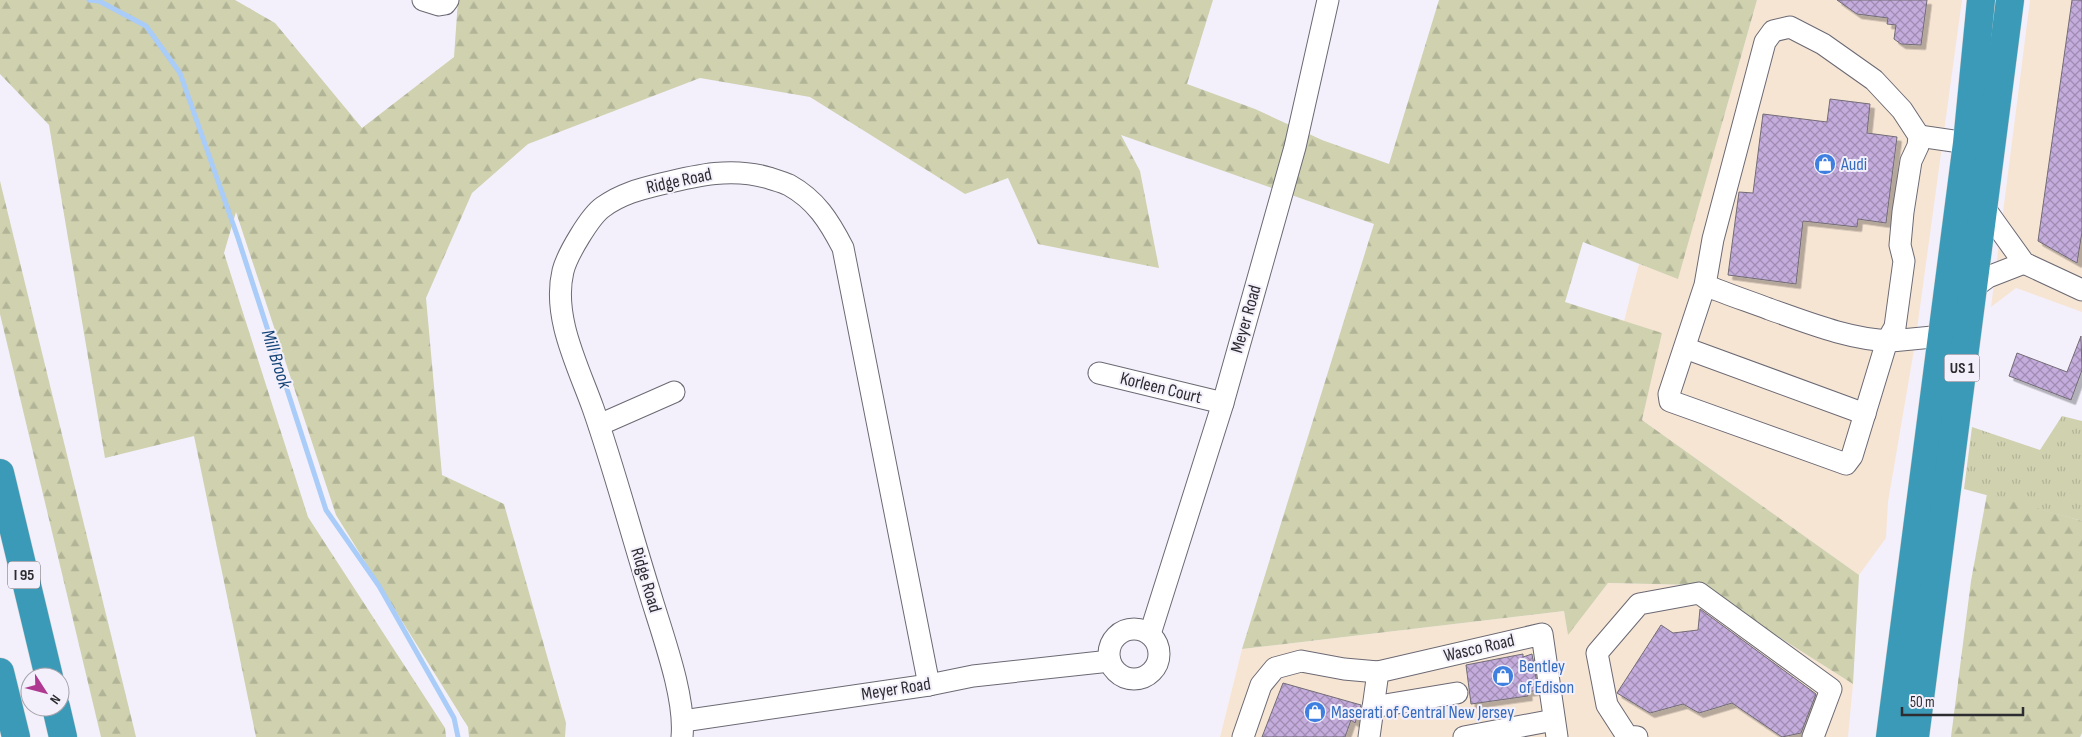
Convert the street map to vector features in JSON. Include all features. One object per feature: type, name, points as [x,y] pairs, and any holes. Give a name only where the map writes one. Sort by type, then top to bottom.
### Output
[{"type":"highway","name":"US 1","points":[[1890,737],[1968,143],[1981,0]]},
{"type":"highway","name":"US 1","points":[[1915,737],[2010,0]]},
{"type":"highway","name":"I 95","points":[[0,473],[47,667]]},
{"type":"highway","points":[[0,672],[16,737]]},
{"type":"highway","points":[[58,717],[63,737]]},
{"type":"street","points":[[423,0],[438,5],[446,2]]},
{"type":"street","name":"Meyer Road","points":[[1150,634],[1223,403],[1295,147],[1328,0]]},
{"type":"street","points":[[1790,27],[1803,33],[1874,80],[1902,110],[1919,136],[1918,146],[1911,161],[1904,204],[1900,245],[1904,261],[1895,327],[1887,341],[1852,456],[1846,464],[1670,401],[1669,394],[1705,285],[1714,239],[1754,80],[1765,42],[1773,31],[1790,27]]},
{"type":"street","points":[[1919,136],[1968,143]]},
{"type":"street","name":"Ridge Road","points":[[682,729],[671,665],[599,425],[563,322],[560,289],[564,268],[568,260],[584,229],[601,208],[626,193],[701,174],[738,172],[759,175],[788,184],[811,201],[829,221],[842,248],[929,685]]},
{"type":"street","points":[[1983,206],[2024,264],[2082,290]]},
{"type":"street","points":[[1973,288],[1988,277],[2024,264]]},
{"type":"street","points":[[1705,285],[1827,330],[1863,339],[1887,341],[1943,336]]},
{"type":"street","points":[[1685,348],[1865,414]]},
{"type":"street","name":"Korleen Court","points":[[1099,374],[1223,403]]},
{"type":"street","points":[[599,425],[674,392]]},
{"type":"street","points":[[1637,737],[1628,736],[1613,727],[1597,653],[1639,604],[1699,593],[1831,689],[1813,737]]},
{"type":"street","points":[[1135,628],[1150,634],[1156,641],[1159,657],[1151,672],[1136,679],[1120,675],[1110,661],[1110,645],[1120,632],[1135,628]]},
{"type":"street","name":"Wasco Road","points":[[1378,672],[1542,634],[1555,729]]},
{"type":"street","name":"Meyer Road","points":[[682,729],[973,676],[1110,661]]},
{"type":"street","points":[[1243,737],[1261,685],[1275,668],[1301,661],[1378,672],[1369,737]]},
{"type":"street","points":[[1373,707],[1457,693]]},
{"type":"street","points":[[1464,737],[1555,729]]},
{"type":"shaded area","points":[[1757,0],[1962,0],[1915,344],[1888,502],[1886,538],[1859,575],[1642,420],[1661,333],[1624,321],[1639,264],[1678,278]]},
{"type":"shaded area","points":[[2030,0],[2082,0],[2082,312],[2016,288],[1991,307]]},
{"type":"shaded area","points":[[1608,583],[1697,585],[1853,684],[1848,737],[1220,737],[1242,649],[1564,611],[1568,634]]},
{"type":"green space","points":[[0,0],[235,0],[275,23],[362,128],[454,57],[458,0],[1213,0],[1187,84],[1255,109],[1322,140],[1389,164],[1439,0],[1757,0],[1678,279],[1583,242],[1565,302],[1662,333],[1642,420],[1859,575],[1853,684],[1697,585],[1608,583],[1568,635],[1564,611],[1242,649],[1374,224],[1121,135],[1140,171],[1159,268],[1038,244],[1008,178],[965,194],[810,97],[700,78],[528,144],[472,193],[426,298],[442,475],[504,504],[566,723],[565,737],[469,737],[468,727],[336,515],[236,212],[224,253],[308,517],[445,728],[446,737],[256,737],[194,436],[105,458],[49,125],[0,74]]},
{"type":"green space","points":[[0,181],[136,737],[101,737],[0,314]]},
{"type":"green space","points":[[2062,416],[2082,421],[2082,521],[1964,489],[1972,427],[2040,450]]},
{"type":"green space","points":[[1987,494],[2082,521],[2082,733],[2080,737],[1951,737],[1971,581]]},
{"type":"building","points":[[1837,0],[1927,0],[1921,45],[1901,44],[1894,39],[1896,25],[1887,24],[1888,18],[1857,14]]},
{"type":"building","points":[[2072,0],[2082,0],[2082,232],[2077,263],[2038,241]]},
{"type":"building","name":"Audi","points":[[1830,99],[1870,104],[1867,133],[1897,137],[1886,223],[1858,219],[1857,227],[1803,221],[1796,284],[1728,275],[1739,192],[1753,193],[1763,114],[1827,122]]},
{"type":"building","points":[[2081,336],[2082,370],[2071,400],[2009,376],[2017,353],[2067,372]]},
{"type":"building","points":[[1700,609],[1816,694],[1801,733],[1782,737],[1732,703],[1699,713],[1683,704],[1650,713],[1617,693],[1661,625],[1673,633],[1698,630]]},
{"type":"building","name":"Bentley of Edison","points":[[1523,654],[1523,657],[1532,654],[1538,690],[1527,692],[1528,696],[1471,704],[1466,665]]},
{"type":"building","name":"Maserati of Central New Jersey","points":[[1283,683],[1361,705],[1355,723],[1351,720],[1345,737],[1262,737]]},
{"type":"waterway","name":"Mill Brook","points":[[89,0],[99,1],[146,26],[180,73],[238,238],[326,510],[379,586],[454,718],[458,737]]},
{"type":"place","name":"Audi","points":[[1825,164]]},
{"type":"place","name":"Bentley of Edison","points":[[1503,676]]},
{"type":"place","name":"Maserati of Central New Jersey","points":[[1315,712]]}]
